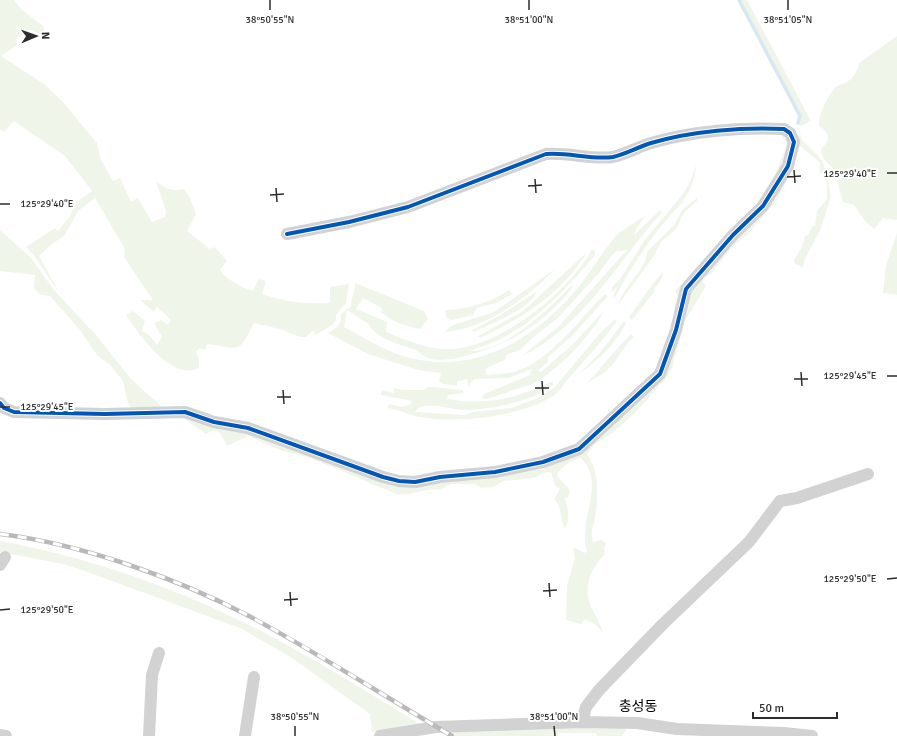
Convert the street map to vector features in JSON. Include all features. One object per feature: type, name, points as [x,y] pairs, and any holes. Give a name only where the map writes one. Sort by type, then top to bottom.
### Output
[{"type":"street","points":[[0,403],[4,408],[14,412],[104,414],[185,412],[214,422],[248,428],[383,477],[399,481],[415,482],[440,477],[495,472],[516,469],[543,462],[579,449],[660,374],[676,330],[686,289],[733,235],[763,206],[776,188],[788,166],[794,142],[790,133],[784,129],[735,129],[708,132],[651,143],[613,157],[557,153],[546,154],[408,207],[349,222],[287,234]]},
{"type":"street","points":[[582,722],[586,707],[599,690],[663,624],[749,542],[780,501],[797,498],[868,474]]},
{"type":"street","points":[[149,736],[152,675],[159,653]]},
{"type":"street","points":[[245,736],[254,677]]},
{"type":"street","points":[[380,736],[436,727],[582,722],[637,723],[677,729],[784,733],[812,736]]},
{"type":"street","points":[[0,735],[6,736]]},
{"type":"shaded area","points":[[0,0],[14,0],[21,9],[44,27],[44,36],[29,29],[16,39],[17,45],[1,56],[44,84],[62,101],[97,143],[101,160],[113,181],[120,178],[131,202],[138,198],[152,222],[165,217],[166,211],[156,181],[169,189],[184,189],[190,198],[196,214],[187,231],[210,249],[215,247],[227,261],[220,270],[223,274],[230,280],[253,291],[259,279],[266,281],[262,294],[296,302],[330,303],[330,287],[349,284],[346,303],[336,315],[336,319],[332,325],[316,335],[313,330],[306,337],[300,337],[280,329],[254,323],[244,341],[237,347],[232,348],[207,344],[205,350],[200,348],[196,351],[199,361],[199,368],[189,371],[167,363],[139,334],[126,315],[133,311],[145,321],[142,331],[149,335],[157,345],[162,337],[154,323],[161,320],[168,325],[171,320],[157,307],[154,312],[140,300],[153,300],[124,257],[125,249],[95,198],[78,211],[64,236],[52,244],[39,256],[60,294],[33,254],[26,247],[55,228],[58,231],[70,216],[75,203],[92,191],[65,156],[14,121],[4,132],[0,129]]},
{"type":"shaded area","points":[[740,0],[747,0],[811,121],[801,126],[798,124],[801,115]]},
{"type":"shaded area","points":[[897,36],[897,220],[883,218],[874,229],[864,220],[854,205],[843,202],[838,180],[842,177],[825,161],[821,153],[821,149],[828,140],[828,137],[825,131],[819,126],[819,122],[824,105],[833,90],[837,86],[848,82],[854,75],[859,63]]},
{"type":"shaded area","points":[[778,131],[783,133],[791,147],[769,192],[676,309],[675,305],[678,295],[675,291],[725,235],[755,206],[776,173],[787,143]]},
{"type":"shaded area","points":[[800,134],[803,141],[822,160],[826,171],[831,197],[821,228],[804,261],[803,267],[795,264],[794,260],[804,242],[805,236],[808,235],[812,227],[815,225],[817,211],[827,199],[827,185],[824,175],[820,173],[820,163],[801,146],[799,147],[792,170],[777,200],[748,234],[732,247],[711,274],[705,277],[702,282],[706,286],[685,321],[672,368],[667,377],[635,413],[612,433],[594,445],[587,454],[594,469],[597,485],[597,501],[592,538],[593,542],[601,540],[606,543],[604,549],[605,554],[596,565],[588,583],[588,597],[603,633],[590,621],[584,620],[581,624],[566,620],[567,586],[575,558],[573,547],[585,553],[587,551],[585,539],[592,491],[592,479],[588,468],[581,458],[578,458],[568,464],[557,474],[570,491],[568,497],[565,498],[568,510],[568,522],[564,529],[559,506],[554,499],[560,489],[555,485],[551,472],[543,473],[536,477],[503,481],[493,487],[481,488],[474,484],[450,484],[440,490],[436,489],[408,494],[396,494],[311,458],[280,450],[248,436],[227,446],[220,433],[214,430],[206,434],[176,413],[236,429],[384,480],[556,461],[647,391],[689,290],[742,232]]},
{"type":"shaded area","points":[[696,165],[691,187],[682,203],[650,241],[629,272],[616,296],[613,297],[617,287],[612,292],[612,287],[620,279],[644,241],[683,194],[690,182]]},
{"type":"shaded area","points":[[697,198],[697,201],[683,214],[677,228],[661,242],[654,256],[618,305],[624,292],[643,265],[647,252],[674,225],[683,209]]},
{"type":"shaded area","points":[[660,210],[662,212],[598,292],[563,328],[543,344],[522,356],[558,327],[627,250],[617,251],[612,255],[599,273],[557,319],[532,338],[521,349],[506,355],[506,359],[485,369],[487,375],[513,372],[530,366],[553,348],[605,294],[608,296],[572,336],[548,357],[548,362],[538,370],[541,372],[572,345],[603,312],[583,341],[563,362],[543,378],[528,386],[515,389],[492,398],[482,399],[484,394],[530,375],[532,369],[509,378],[474,379],[468,387],[467,379],[457,381],[457,386],[444,384],[439,381],[441,373],[418,370],[368,354],[328,333],[340,324],[341,314],[351,306],[355,283],[424,311],[428,319],[420,329],[404,325],[394,321],[381,312],[382,308],[363,298],[356,309],[387,322],[386,332],[418,344],[434,348],[451,349],[470,346],[490,339],[511,328],[531,314],[550,299],[567,282],[582,265],[592,249],[595,251],[595,255],[574,280],[537,315],[510,333],[493,342],[470,351],[484,349],[512,337],[538,317],[571,286],[573,287],[550,312],[538,322],[511,339],[496,346],[481,352],[461,357],[442,360],[426,357],[416,350],[382,337],[371,328],[369,324],[347,310],[344,327],[379,346],[400,355],[426,361],[451,362],[475,358],[498,351],[540,325],[559,309],[576,290],[618,234],[646,215],[635,231],[635,234]]},
{"type":"shaded area","points":[[0,230],[31,258],[54,290],[95,334],[131,379],[162,407],[132,410],[128,403],[123,381],[110,365],[97,355],[80,330],[50,296],[41,295],[34,288],[35,275],[0,271]]},
{"type":"shaded area","points":[[897,233],[897,295],[883,293],[886,265]]},
{"type":"shaded area","points":[[587,252],[566,280],[540,303],[495,331],[480,338],[478,336],[523,311]]},
{"type":"shaded area","points":[[555,269],[532,291],[505,310],[475,325],[459,330],[444,332],[453,325],[494,312]]},
{"type":"shaded area","points":[[664,271],[660,282],[654,288],[654,292],[632,320],[629,317]]},
{"type":"shaded area","points":[[509,290],[512,294],[496,303],[477,308],[473,315],[452,320],[447,319],[445,310],[462,308],[487,302]]},
{"type":"shaded area","points":[[536,292],[534,298],[519,309],[498,321],[473,332],[472,330],[499,316]]},
{"type":"shaded area","points":[[615,319],[617,321],[611,329],[558,392],[543,402],[525,409],[480,418],[436,419],[416,416],[389,408],[387,407],[390,404],[401,407],[410,405],[412,401],[381,395],[381,390],[393,393],[395,388],[402,390],[424,390],[428,387],[434,387],[463,390],[464,393],[448,395],[447,399],[476,402],[489,401],[527,392],[553,381],[553,385],[545,391],[511,404],[475,410],[425,406],[419,407],[415,412],[465,415],[473,412],[511,408],[536,399],[554,388],[600,333]]},
{"type":"shaded area","points":[[624,321],[626,323],[617,339],[577,376],[598,355]]},
{"type":"shaded area","points":[[631,334],[634,337],[616,361],[604,372],[587,383],[619,346]]},
{"type":"shaded area","points":[[0,541],[31,547],[93,563],[153,583],[183,595],[241,621],[287,645],[422,725],[372,732],[370,714],[292,658],[240,628],[82,570],[63,564],[0,552]]},
{"type":"shaded area","points":[[628,726],[622,736],[597,736],[596,733],[559,733],[558,736],[456,736],[447,731],[492,730]]},
{"type":"waterway","points":[[739,0],[800,116],[798,123]]},
{"type":"railway","points":[[0,534],[31,539],[96,554],[160,576],[221,602],[275,630],[452,736]]},
{"type":"cycle path","points":[[0,403],[4,408],[14,412],[105,414],[185,412],[214,422],[248,428],[383,477],[399,481],[415,482],[440,477],[495,472],[543,462],[579,449],[660,374],[676,330],[686,289],[733,235],[763,206],[788,166],[794,142],[790,133],[784,129],[734,129],[683,135],[646,145],[613,157],[596,158],[563,154],[546,154],[408,207],[349,222],[287,234]]},
{"type":"district","name":"충성동","points":[[638,706]]}]
